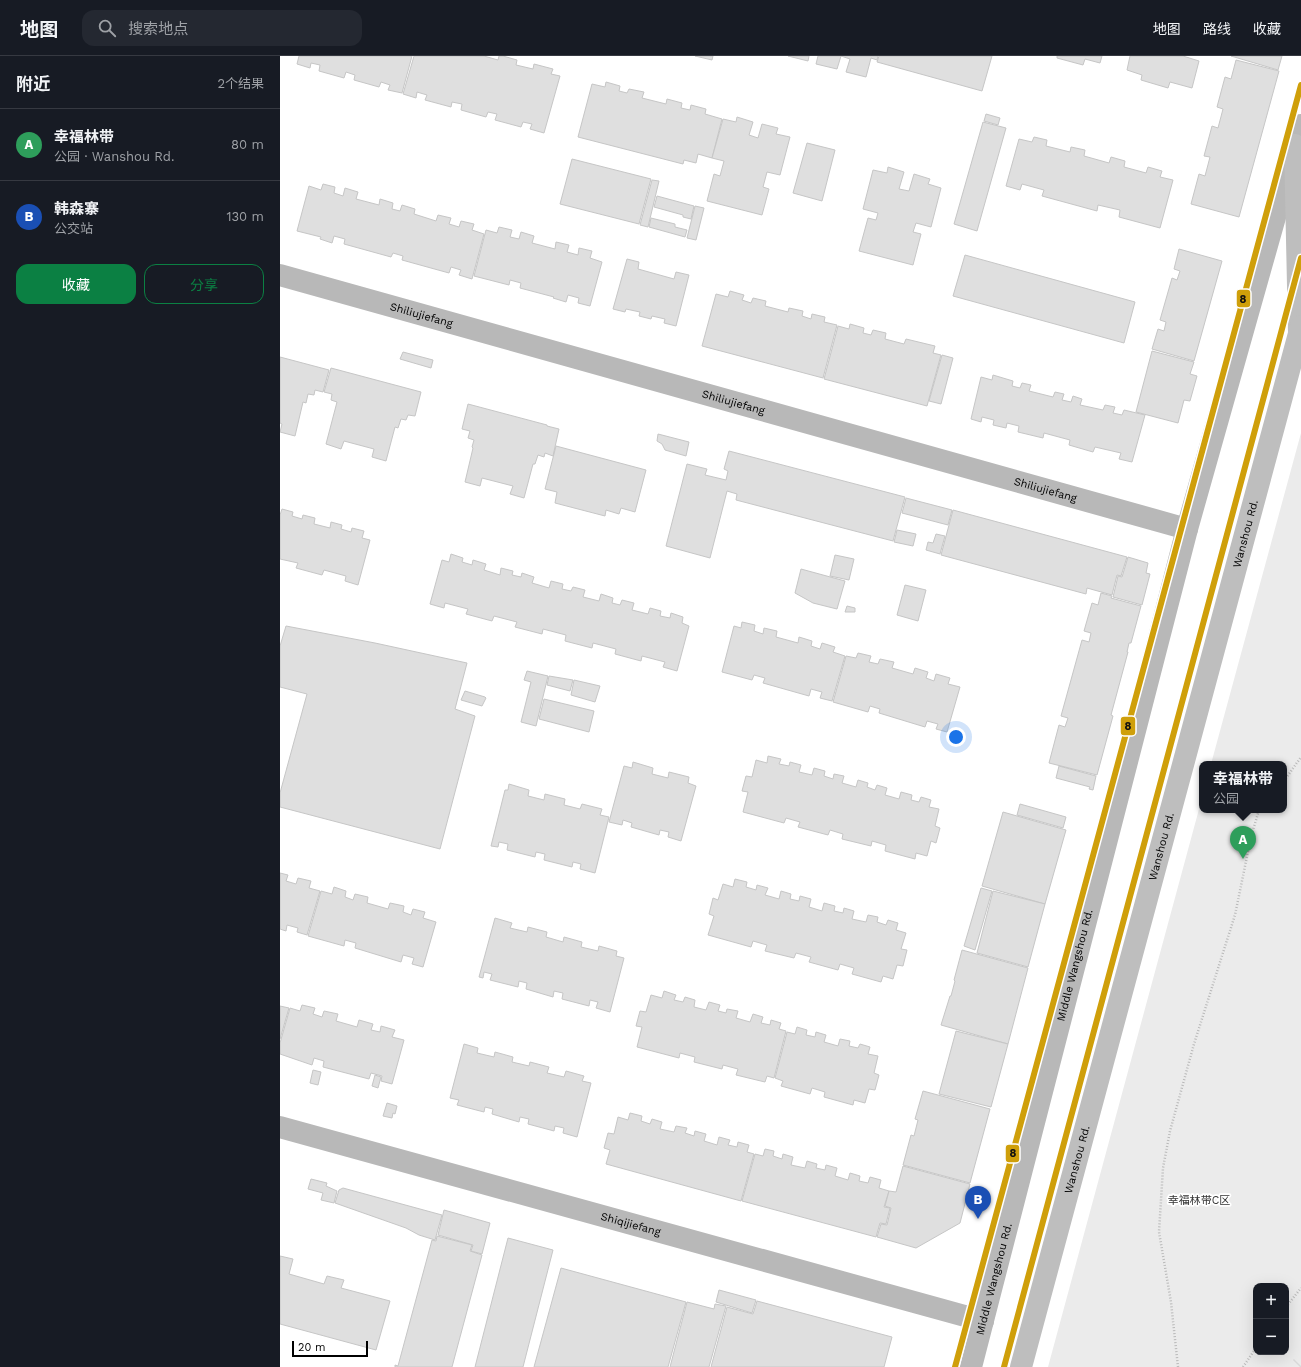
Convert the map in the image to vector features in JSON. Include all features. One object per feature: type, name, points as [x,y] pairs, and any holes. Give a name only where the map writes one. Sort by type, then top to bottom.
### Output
[{"type":"main road","name":"Wanshou Rd.","points":[[1021,1367],[1300,330],[1298,135]]},
{"type":"street","name":"Middle Wangshou Rd.","points":[[971,1367],[1187,529],[1298,135]]},
{"type":"street","name":"Shiliujiefang","points":[[280,275],[1187,529]]},
{"type":"street","name":"Shiqijiefang","points":[[280,1127],[983,1321]]},
{"type":"path","points":[[1287,777],[1301,757]]},
{"type":"path","points":[[1178,1367],[1171,1302],[1159,1232],[1163,1168],[1170,1131],[1194,1044],[1235,915],[1251,837],[1258,813]]},
{"type":"path","points":[[1289,1303],[1301,1288]]},
{"type":"path","points":[[1244,1367],[1253,1353]]},
{"type":"green space","name":"幸福林带C区","points":[[1301,433],[1301,1367],[1048,1367],[1199,809],[1199,813],[1287,813],[1287,761],[1212,761]]},
{"type":"building","points":[[299,56],[412,56],[402,93],[388,90],[390,85],[381,82],[379,87],[354,80],[355,75],[346,72],[344,78],[319,71],[320,65],[311,63],[310,68],[297,64]]},
{"type":"building","points":[[414,56],[484,56],[498,60],[499,56],[503,56],[517,60],[516,65],[533,69],[534,64],[553,69],[551,74],[560,76],[544,133],[530,129],[532,124],[523,122],[521,127],[495,120],[497,114],[488,112],[486,117],[461,110],[462,104],[452,102],[451,107],[425,100],[427,95],[417,92],[416,98],[403,94]]},
{"type":"building","points":[[695,56],[713,56],[712,60]]},
{"type":"building","points":[[788,56],[809,56],[808,61]]},
{"type":"building","points":[[818,56],[841,56],[837,69],[816,64]]},
{"type":"building","points":[[841,56],[878,56],[877,60],[871,58],[866,77],[846,72],[850,59]]},
{"type":"building","points":[[879,56],[992,56],[982,91],[877,62]]},
{"type":"building","points":[[1057,56],[1102,56],[1100,63],[1085,59],[1083,65],[1057,58]]},
{"type":"building","points":[[1130,56],[1183,56],[1199,61],[1192,88],[1170,82],[1168,88],[1141,80],[1142,75],[1127,70]]},
{"type":"building","points":[[1231,56],[1282,56],[1278,70]]},
{"type":"building","points":[[1236,60],[1279,71],[1239,217],[1191,204],[1199,174],[1205,176],[1210,157],[1204,156],[1212,126],[1218,128],[1223,109],[1217,107],[1225,77],[1231,79]]},
{"type":"building","points":[[606,82],[620,86],[619,91],[627,93],[629,89],[644,92],[642,98],[666,104],[667,99],[682,103],[681,108],[690,110],[691,105],[706,109],[705,114],[722,119],[712,158],[698,154],[696,163],[684,160],[683,164],[578,137],[592,84],[605,87]]},
{"type":"building","points":[[986,114],[1000,118],[998,125],[984,121]]},
{"type":"building","points":[[737,117],[753,122],[749,135],[758,138],[762,124],[778,128],[776,134],[790,137],[780,175],[767,172],[763,187],[769,189],[762,215],[707,201],[714,174],[720,176],[724,161],[712,158],[723,119],[736,122]]},
{"type":"building","points":[[983,122],[1006,128],[977,231],[954,224]]},
{"type":"building","points":[[1034,137],[1047,140],[1046,146],[1070,152],[1071,147],[1085,150],[1084,156],[1109,163],[1111,157],[1125,161],[1124,167],[1146,173],[1148,167],[1162,171],[1160,177],[1173,180],[1160,228],[1119,217],[1120,210],[1098,205],[1097,211],[1042,196],[1044,190],[1022,184],[1020,190],[1006,186],[1019,139],[1032,142]]},
{"type":"building","points":[[807,143],[835,150],[822,201],[793,193]]},
{"type":"building","points":[[572,159],[651,179],[639,224],[560,204]]},
{"type":"building","points":[[888,167],[904,172],[899,189],[909,191],[914,174],[930,179],[928,184],[941,188],[931,227],[916,223],[913,232],[921,234],[913,265],[859,251],[868,218],[876,220],[878,213],[863,209],[873,170],[887,173]]},
{"type":"building","points":[[652,180],[659,181],[648,227],[640,225]]},
{"type":"building","points":[[323,184],[335,187],[334,193],[343,196],[345,188],[358,192],[356,199],[379,205],[380,199],[393,203],[392,209],[400,211],[402,205],[415,209],[414,214],[436,221],[438,215],[451,218],[449,224],[459,227],[461,221],[474,224],[472,230],[484,234],[472,279],[459,275],[461,270],[451,267],[449,273],[402,260],[403,256],[393,253],[391,257],[344,244],[345,239],[334,236],[332,243],[320,239],[321,237],[297,231],[309,186],[321,190]]},
{"type":"building","points":[[657,196],[694,206],[691,219],[683,217],[683,215],[654,207]]},
{"type":"building","points":[[695,206],[704,208],[696,240],[687,238]]},
{"type":"building","points":[[651,218],[675,224],[675,227],[687,230],[685,237],[649,227]]},
{"type":"building","points":[[499,227],[512,230],[510,237],[519,239],[521,232],[534,236],[532,243],[555,249],[556,242],[569,245],[567,252],[578,255],[579,248],[592,251],[590,258],[602,262],[590,306],[578,303],[579,298],[568,295],[566,302],[553,298],[554,297],[520,288],[521,283],[510,280],[509,285],[474,276],[486,230],[497,233]]},
{"type":"building","points":[[1179,249],[1222,261],[1194,361],[1152,349],[1158,329],[1164,331],[1166,322],[1160,320],[1172,278],[1177,280],[1180,271],[1174,269]]},
{"type":"building","points":[[965,255],[1135,302],[1124,343],[953,296]]},
{"type":"building","points":[[627,259],[639,262],[638,269],[674,279],[676,272],[689,275],[676,326],[664,323],[665,319],[652,316],[651,319],[639,316],[640,312],[626,309],[625,312],[613,309]]},
{"type":"building","points":[[730,291],[744,295],[742,300],[751,303],[753,298],[766,301],[765,306],[788,312],[789,308],[803,311],[802,316],[811,319],[812,314],[825,317],[824,322],[837,325],[823,378],[702,346],[716,294],[728,297]]},
{"type":"building","points":[[850,324],[864,328],[863,333],[871,335],[873,330],[886,333],[885,339],[904,344],[906,339],[935,346],[933,353],[941,355],[927,406],[824,379],[838,326],[849,329]]},
{"type":"building","points":[[1152,351],[1194,362],[1190,374],[1197,376],[1190,401],[1184,400],[1178,423],[1136,412]]},
{"type":"building","points":[[403,352],[433,360],[431,368],[400,359]]},
{"type":"building","points":[[942,355],[953,358],[941,404],[929,401]]},
{"type":"building","points":[[280,357],[329,370],[323,392],[315,390],[314,395],[308,394],[306,403],[303,402],[295,436],[280,432],[282,424],[280,423]]},
{"type":"building","points":[[331,368],[421,392],[415,416],[408,415],[406,420],[401,419],[398,428],[395,427],[386,461],[372,457],[374,449],[344,441],[341,449],[326,444],[337,402],[331,400],[332,394],[324,392]]},
{"type":"building","points":[[993,375],[1013,381],[1012,386],[1020,388],[1022,383],[1031,385],[1029,391],[1053,397],[1055,392],[1064,394],[1062,400],[1071,402],[1073,396],[1082,399],[1080,405],[1103,410],[1105,405],[1115,407],[1113,413],[1122,415],[1124,410],[1145,415],[1132,462],[1119,459],[1121,453],[1095,447],[1093,452],[1069,445],[1070,440],[1044,433],[1043,438],[1018,432],[1019,426],[1007,423],[1006,428],[993,425],[994,420],[982,417],[981,422],[971,419],[981,377],[992,380]]},
{"type":"building","points":[[468,404],[559,429],[553,456],[545,453],[544,457],[538,455],[535,464],[533,464],[524,498],[510,494],[513,486],[482,478],[480,486],[465,482],[474,440],[468,438],[470,431],[462,429]]},
{"type":"building","points":[[658,434],[689,442],[686,456],[665,450],[662,444],[657,441]]},
{"type":"building","points":[[556,446],[646,470],[635,512],[621,508],[619,514],[606,510],[605,516],[555,503],[557,492],[545,489]]},
{"type":"building","points":[[729,451],[905,497],[893,541],[736,500],[737,494],[727,491],[710,558],[666,546],[687,464],[707,469],[705,475],[726,480],[728,471],[724,469]]},
{"type":"building","points":[[906,498],[952,510],[948,525],[902,513]]},
{"type":"building","points":[[282,509],[293,512],[292,516],[302,519],[303,515],[315,518],[314,524],[330,528],[331,522],[342,525],[341,529],[351,532],[352,528],[364,531],[362,538],[370,540],[358,585],[345,581],[346,576],[324,570],[322,575],[296,568],[298,563],[280,559],[280,515]]},
{"type":"building","points":[[953,510],[1127,557],[1121,576],[1117,575],[1112,595],[1087,588],[1086,594],[941,555]]},
{"type":"building","points":[[897,530],[916,534],[913,546],[894,542]]},
{"type":"building","points":[[936,534],[945,536],[940,554],[926,550],[928,542],[933,543]]},
{"type":"building","points":[[451,554],[463,558],[462,562],[472,565],[473,560],[486,564],[484,570],[500,575],[501,568],[513,571],[512,575],[521,577],[522,573],[534,577],[532,583],[549,588],[551,581],[563,584],[562,589],[571,591],[573,587],[585,590],[583,597],[599,601],[601,594],[613,598],[612,603],[620,605],[622,600],[634,603],[632,610],[648,614],[650,608],[661,611],[660,616],[670,618],[671,613],[683,617],[682,623],[689,626],[677,671],[663,667],[665,662],[642,656],[641,661],[615,654],[616,649],[593,643],[592,648],[565,641],[566,635],[543,629],[542,634],[515,627],[517,622],[494,616],[492,621],[466,614],[468,609],[445,603],[444,608],[430,604],[442,560],[449,562]]},
{"type":"building","points":[[835,555],[854,559],[849,580],[830,576]]},
{"type":"building","points":[[1128,557],[1148,563],[1146,573],[1150,574],[1142,605],[1113,597],[1118,576],[1122,577]]},
{"type":"building","points":[[801,569],[845,581],[837,609],[813,603],[795,593]]},
{"type":"building","points":[[905,585],[926,590],[918,621],[897,615]]},
{"type":"building","points":[[1101,593],[1112,596],[1111,598],[1141,606],[1131,643],[1129,643],[1128,652],[1111,715],[1113,716],[1097,775],[1049,763],[1059,725],[1065,727],[1068,718],[1061,716],[1082,640],[1089,642],[1091,633],[1084,631],[1092,603],[1098,605]]},
{"type":"building","points":[[847,606],[855,608],[855,612],[845,612]]},
{"type":"building","points":[[742,622],[755,625],[754,631],[763,634],[764,628],[777,631],[776,637],[798,643],[799,637],[812,641],[811,646],[820,649],[822,643],[835,647],[833,652],[845,656],[832,701],[820,698],[822,692],[811,689],[809,696],[763,683],[765,678],[754,675],[752,680],[722,672],[734,626],[741,628]]},
{"type":"building","points":[[286,626],[467,663],[455,709],[475,716],[440,849],[280,807],[280,793],[307,694],[280,687],[280,646]]},
{"type":"building","points":[[858,653],[871,656],[869,662],[878,664],[880,659],[894,662],[892,668],[913,674],[915,668],[928,672],[926,678],[934,681],[936,674],[950,678],[948,684],[960,687],[947,732],[936,729],[938,724],[927,721],[925,727],[879,713],[880,709],[870,706],[868,712],[833,702],[846,656],[856,658]]},
{"type":"building","points":[[527,671],[548,676],[536,726],[521,722],[531,682],[524,680]]},
{"type":"building","points":[[549,676],[573,680],[570,691],[547,685]]},
{"type":"building","points":[[574,680],[600,686],[595,702],[571,695]]},
{"type":"building","points":[[465,691],[485,697],[486,698],[482,706],[461,700]]},
{"type":"building","points":[[544,699],[594,711],[589,732],[539,719]]},
{"type":"building","points":[[768,756],[781,759],[779,764],[789,766],[790,762],[801,765],[799,772],[812,775],[814,768],[825,771],[824,776],[833,779],[834,774],[844,776],[842,783],[856,787],[858,780],[868,783],[867,787],[875,790],[877,785],[887,788],[885,795],[899,799],[901,792],[912,795],[911,800],[919,802],[921,797],[931,800],[929,807],[939,809],[935,826],[940,828],[936,843],[931,841],[927,856],[916,853],[915,859],[885,851],[886,845],[872,841],[871,846],[842,839],[843,834],[830,830],[828,835],[798,827],[800,822],[786,818],[784,823],[743,812],[748,792],[742,791],[746,776],[752,777],[756,760],[767,763]]},
{"type":"building","points":[[633,762],[653,768],[652,774],[668,778],[669,772],[689,777],[688,783],[696,786],[681,841],[668,837],[669,832],[660,830],[659,835],[631,827],[632,823],[623,820],[622,825],[609,822],[624,766],[632,768]]},
{"type":"building","points":[[1059,766],[1096,776],[1093,790],[1089,789],[1090,787],[1056,778]]},
{"type":"building","points":[[509,784],[529,790],[528,796],[544,800],[545,794],[565,799],[564,805],[580,809],[582,804],[602,809],[600,815],[609,817],[595,873],[580,869],[581,864],[573,862],[572,867],[544,860],[545,854],[536,852],[535,857],[507,850],[508,844],[499,842],[498,847],[491,846],[505,790],[508,790]]},
{"type":"building","points":[[1020,804],[1066,817],[1063,828],[1017,815]]},
{"type":"building","points":[[1003,812],[1066,830],[1045,904],[982,886]]},
{"type":"building","points":[[280,873],[288,875],[286,881],[296,884],[298,878],[311,881],[309,888],[320,891],[307,935],[297,932],[298,928],[287,925],[286,931],[280,929]]},
{"type":"building","points":[[735,879],[747,882],[746,887],[756,890],[757,885],[768,888],[765,895],[779,899],[781,891],[791,894],[790,899],[799,901],[800,896],[811,899],[809,907],[822,911],[824,903],[835,906],[834,911],[843,913],[844,908],[854,911],[852,919],[866,922],[868,915],[878,917],[877,922],[886,925],[888,920],[898,923],[896,930],[906,933],[901,949],[907,950],[903,966],[897,965],[893,979],[883,976],[881,982],[852,974],[854,968],[840,964],[838,970],[809,962],[811,957],[796,953],[794,958],[765,951],[767,945],[753,941],[751,947],[708,935],[714,916],[709,914],[713,898],[718,900],[723,884],[733,887]]},
{"type":"building","points":[[334,887],[346,891],[345,897],[353,900],[355,894],[368,897],[367,903],[388,909],[390,903],[404,906],[403,912],[411,915],[413,909],[425,912],[423,918],[436,922],[423,967],[412,964],[414,958],[403,955],[401,962],[355,948],[356,943],[345,940],[344,946],[308,936],[321,891],[332,894]]},
{"type":"building","points":[[981,888],[992,891],[975,950],[964,946]]},
{"type":"building","points":[[993,891],[1045,904],[1028,967],[977,953]]},
{"type":"building","points":[[495,918],[512,923],[510,928],[527,932],[528,927],[547,932],[546,937],[563,942],[564,937],[582,942],[581,947],[598,951],[599,946],[617,951],[616,956],[624,958],[610,1012],[596,1008],[598,1002],[590,1000],[589,1006],[562,999],[563,993],[554,991],[553,997],[526,989],[527,983],[519,981],[518,987],[490,980],[492,974],[484,972],[483,978],[479,977]]},
{"type":"building","points":[[962,950],[1028,968],[1008,1044],[941,1025],[951,996]]},
{"type":"building","points":[[664,991],[676,995],[674,1000],[683,1002],[685,997],[695,1000],[694,1007],[706,1010],[709,1002],[720,1005],[718,1011],[726,1013],[727,1009],[738,1011],[736,1018],[750,1022],[753,1014],[763,1017],[761,1023],[770,1025],[771,1020],[781,1023],[779,1029],[786,1031],[774,1078],[767,1076],[765,1082],[736,1075],[738,1069],[723,1065],[722,1069],[694,1062],[695,1057],[680,1053],[679,1058],[637,1047],[642,1027],[636,1026],[640,1011],[646,1012],[651,995],[662,998]]},
{"type":"building","points":[[302,1005],[315,1008],[313,1014],[322,1017],[324,1011],[338,1014],[336,1021],[357,1027],[359,1020],[373,1024],[371,1030],[380,1032],[381,1026],[395,1030],[392,1037],[404,1040],[392,1084],[381,1081],[382,1076],[371,1073],[369,1079],[323,1067],[324,1061],[314,1058],[312,1065],[280,1054],[280,1043],[290,1008],[300,1011]]},
{"type":"building","points":[[280,1006],[289,1008],[280,1039]]},
{"type":"building","points":[[797,1027],[807,1030],[806,1035],[815,1037],[816,1032],[826,1035],[824,1042],[838,1046],[840,1039],[850,1041],[849,1046],[858,1048],[860,1044],[870,1047],[868,1054],[878,1056],[874,1073],[879,1075],[875,1090],[869,1089],[865,1103],[854,1100],[853,1105],[824,1097],[825,1092],[812,1088],[810,1094],[781,1086],[783,1081],[775,1078],[787,1032],[795,1034]]},
{"type":"building","points":[[956,1031],[1008,1044],[991,1107],[939,1094]]},
{"type":"building","points":[[464,1044],[478,1048],[477,1053],[494,1057],[495,1052],[513,1057],[512,1062],[529,1066],[530,1062],[549,1067],[547,1073],[564,1077],[566,1071],[584,1076],[582,1081],[591,1083],[577,1137],[563,1133],[564,1128],[555,1126],[554,1131],[528,1124],[529,1119],[520,1117],[519,1122],[492,1114],[493,1109],[485,1107],[484,1112],[457,1105],[459,1100],[450,1098]]},
{"type":"building","points":[[313,1070],[321,1072],[318,1085],[310,1083]]},
{"type":"building","points":[[375,1075],[381,1077],[378,1088],[372,1086]]},
{"type":"building","points":[[923,1091],[990,1109],[970,1183],[903,1165],[911,1135],[914,1136],[918,1120],[915,1119]]},
{"type":"building","points":[[387,1103],[397,1106],[395,1114],[393,1113],[392,1118],[383,1116]]},
{"type":"building","points":[[630,1113],[642,1116],[641,1121],[650,1124],[652,1119],[662,1122],[660,1129],[674,1132],[676,1126],[687,1128],[685,1133],[694,1136],[695,1131],[706,1134],[704,1141],[717,1145],[719,1137],[730,1140],[728,1145],[737,1147],[738,1142],[749,1145],[747,1152],[754,1154],[741,1201],[606,1164],[610,1150],[604,1148],[608,1133],[614,1134],[618,1117],[628,1120]]},
{"type":"building","points":[[765,1149],[774,1151],[773,1156],[782,1159],[783,1154],[793,1157],[791,1165],[805,1168],[807,1161],[817,1164],[816,1168],[825,1170],[826,1165],[837,1168],[835,1176],[848,1180],[850,1173],[860,1176],[859,1181],[868,1183],[870,1177],[881,1180],[879,1188],[889,1191],[884,1207],[890,1208],[886,1224],[880,1223],[876,1237],[742,1201],[755,1154],[763,1156]]},
{"type":"building","points":[[903,1166],[970,1184],[960,1223],[916,1248],[877,1237],[881,1224],[887,1225],[891,1208],[885,1206],[889,1191],[896,1192]]},
{"type":"building","points":[[311,1179],[327,1183],[326,1186],[337,1191],[334,1203],[321,1200],[323,1193],[308,1189]]},
{"type":"building","points":[[343,1188],[442,1215],[435,1240],[335,1203],[339,1190]]},
{"type":"building","points":[[444,1210],[490,1223],[482,1254],[471,1251],[473,1245],[438,1235]]},
{"type":"building","points":[[437,1236],[472,1245],[470,1251],[482,1255],[452,1367],[395,1367],[395,1365],[398,1366],[432,1240],[436,1241]]},
{"type":"building","points":[[508,1238],[553,1250],[523,1367],[475,1367]]},
{"type":"building","points":[[280,1256],[293,1259],[289,1274],[324,1284],[327,1276],[344,1280],[341,1288],[390,1301],[376,1350],[280,1324]]},
{"type":"building","points":[[561,1268],[686,1302],[668,1367],[534,1367]]},
{"type":"building","points":[[719,1290],[756,1300],[752,1313],[716,1302]]},
{"type":"building","points":[[757,1301],[892,1337],[884,1367],[711,1367],[727,1307],[753,1314]]},
{"type":"building","points":[[687,1302],[714,1309],[715,1304],[726,1306],[709,1367],[670,1367]]},
{"type":"transit line","name":"8","points":[[955,1367],[1301,85]]},
{"type":"transit line","name":"8","points":[[1004,1367],[1301,258]]},
{"type":"place","name":"幸福林带","points":[[1243,859]]},
{"type":"place","name":"韩森寨","points":[[978,1219]]}]
